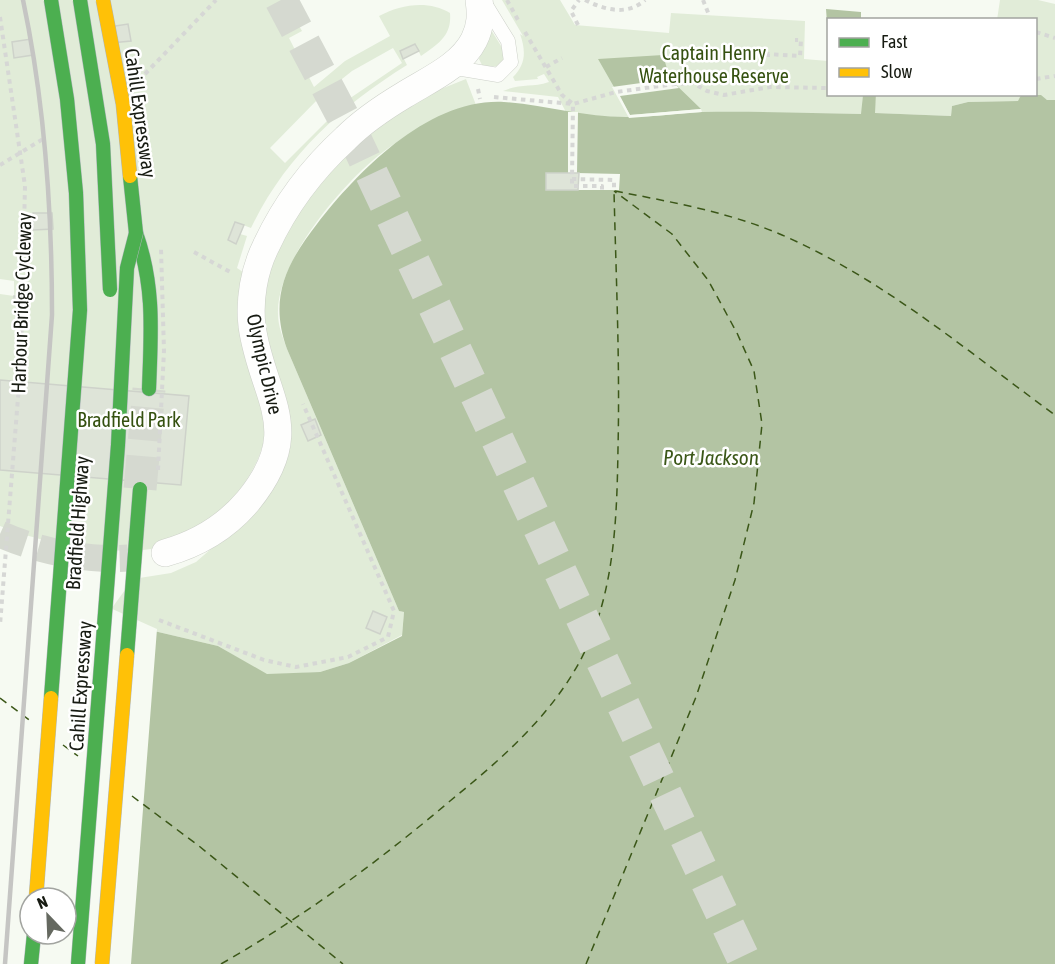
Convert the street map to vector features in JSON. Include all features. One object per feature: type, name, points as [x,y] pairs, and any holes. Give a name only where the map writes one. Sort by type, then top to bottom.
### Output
[{"type":"highway","name":"Bradfield Highway","points":[[37,886],[80,310],[76,193],[67,99],[51,0]]},
{"type":"highway","points":[[80,0],[98,104],[110,245],[108,362]]},
{"type":"highway","name":"Cahill Expressway","points":[[103,0],[123,104],[136,232],[147,265],[151,321],[149,390]]},
{"type":"highway","name":"Cahill Expressway","points":[[78,964],[118,445],[127,268],[136,232]]},
{"type":"highway","points":[[102,964],[140,489]]},
{"type":"highway","points":[[31,964],[33,946]]},
{"type":"street","name":"Olympic Drive","points":[[165,553],[187,547],[210,535],[229,520],[258,488],[273,460],[278,424],[276,407],[255,341],[251,309],[256,273],[276,225],[308,177],[348,135],[394,101],[462,57],[474,42],[481,16],[481,0]]},
{"type":"lane","points":[[443,71],[462,69],[498,75],[511,62],[508,41],[481,0]]},
{"type":"path","points":[[507,0],[562,94],[573,104],[572,186],[602,186],[602,190]]},
{"type":"path","points":[[578,25],[571,11],[579,0]]},
{"type":"path","points":[[585,0],[613,10],[633,8],[645,0]]},
{"type":"path","points":[[703,0],[709,15]]},
{"type":"path","name":"Harbour Bridge Cycleway","points":[[0,17],[25,186],[21,360],[0,625]]},
{"type":"path","points":[[1037,33],[1055,38]]},
{"type":"path","points":[[768,57],[768,54],[800,56],[801,40],[795,40]]},
{"type":"path","points":[[546,67],[562,58]]},
{"type":"path","points":[[1037,79],[1055,76]]},
{"type":"path","points":[[494,97],[573,104],[616,92],[675,84],[693,83],[724,95],[770,87],[827,88]]},
{"type":"path","points":[[572,179],[614,180],[614,190]]},
{"type":"path","points":[[194,252],[238,276]]},
{"type":"path","points":[[159,620],[264,660],[296,667],[348,657],[388,637],[394,611],[303,404]]},
{"type":"green space","name":"Bradfield Park","points":[[0,0],[284,0],[302,31],[289,38],[314,87],[345,61],[390,36],[379,16],[415,5],[433,6],[450,13],[449,28],[443,39],[421,56],[415,44],[400,51],[407,65],[360,98],[317,135],[280,178],[251,228],[235,222],[228,240],[236,244],[240,234],[247,236],[237,268],[243,272],[238,297],[239,330],[264,416],[264,440],[250,475],[238,492],[224,508],[191,533],[156,548],[120,551],[55,542],[0,526],[0,294],[14,296],[14,281],[0,279]],"holes":[[[393,48],[402,63],[340,105],[327,91],[352,71]],[[320,97],[336,112],[285,163],[270,148]]]},
{"type":"green space","name":"Captain Henry Waterhouse Reserve","points":[[502,0],[560,0],[575,25],[669,33],[671,13],[805,21],[804,59],[827,61],[827,96],[863,96],[862,114],[702,112],[629,118],[567,114],[558,97],[503,91],[549,82],[544,74],[537,77],[538,79],[515,81],[513,77],[524,57],[520,34],[523,36]]},
{"type":"green space","points":[[1000,0],[1038,0],[1055,4],[1055,100],[1047,100],[1037,95],[1037,18],[997,18]]},
{"type":"green space","points":[[488,25],[506,54],[500,66],[483,67],[479,59]]},
{"type":"green space","points":[[466,79],[476,105],[448,114],[421,127],[384,152],[358,174],[311,230],[297,252],[280,294],[278,318],[284,341],[399,611],[404,612],[402,635],[349,663],[320,672],[267,675],[218,646],[154,631],[109,612],[133,579],[171,573],[196,562],[251,514],[268,493],[265,340],[260,307],[267,272],[294,215],[331,168],[376,127],[431,93]]},
{"type":"green space","points":[[876,96],[1021,96],[1019,101],[968,102],[952,106],[951,116],[874,113]]},
{"type":"water","points":[[826,9],[861,12],[861,18],[827,18],[827,23]]},
{"type":"water","points":[[663,55],[670,79],[701,109],[630,115],[598,59]]},
{"type":"water","name":"Port Jackson","points":[[1037,95],[1047,100],[1055,100],[1055,964],[0,964],[0,559],[154,631],[218,646],[267,674],[320,672],[349,663],[402,636],[404,612],[399,611],[287,349],[282,331],[280,298],[283,283],[296,254],[306,239],[353,182],[398,141],[449,112],[476,104],[504,102],[614,117],[782,112],[861,114],[863,96],[876,96],[875,113],[951,116],[952,106],[968,102],[1018,101],[1020,96]]},
{"type":"pier","points":[[670,79],[679,88],[620,96],[630,115],[701,109],[702,112],[629,118],[612,87]]},
{"type":"pier","points":[[568,112],[578,112],[577,173],[620,174],[619,190],[546,190],[546,173],[568,173]]},
{"type":"pier","points":[[0,556],[34,574],[157,629],[131,964],[0,964]]},
{"type":"building","points":[[128,24],[131,41],[111,43],[109,27]]},
{"type":"building","points":[[31,39],[33,55],[14,58],[12,42]]},
{"type":"building","points":[[415,44],[419,51],[403,59],[400,51]]},
{"type":"building","points":[[546,173],[579,173],[578,190],[546,190]]},
{"type":"building","points":[[33,213],[52,213],[53,229],[33,230]]},
{"type":"building","points":[[235,222],[244,225],[236,244],[228,240]]},
{"type":"building","points":[[14,296],[20,296],[20,305],[14,304]]},
{"type":"building","points":[[0,380],[189,396],[181,485],[0,470]]},
{"type":"building","points":[[315,419],[321,435],[308,441],[301,425]]},
{"type":"building","points":[[373,611],[387,617],[380,634],[366,628]]},
{"type":"ferry route","points":[[221,964],[339,888],[395,846],[470,784],[530,729],[548,709],[578,664],[590,640],[605,594],[615,521],[618,472],[618,319],[614,191]]},
{"type":"ferry route","points":[[586,964],[696,697],[735,580],[754,503],[762,424],[754,371],[737,333],[708,280],[672,234],[614,191]]},
{"type":"ferry route","points":[[615,191],[700,208],[741,220],[782,235],[819,253],[890,294],[1055,415]]},
{"type":"ferry route","points":[[0,698],[32,722]]},
{"type":"ferry route","points":[[63,745],[78,756]]},
{"type":"ferry route","points":[[132,796],[199,846],[343,964]]},
{"type":"tunnel","points":[[281,0],[357,143],[746,964]]},
{"type":"tunnel","points":[[140,489],[149,389]]},
{"type":"tunnel","points":[[0,534],[62,554],[112,559],[128,558]]},
{"type":"railway","points":[[5,964],[52,315],[51,236],[46,157],[37,78],[23,0]]},
{"type":"traffic: fast","points":[[51,0],[67,99],[76,193],[80,310],[51,698]]},
{"type":"traffic: fast","points":[[80,0],[103,144],[110,290]]},
{"type":"traffic: fast","points":[[78,964],[118,445],[127,268],[136,233],[130,176]]},
{"type":"traffic: fast","points":[[136,233],[149,291],[151,329],[149,389]]},
{"type":"traffic: fast","points":[[127,655],[140,489]]},
{"type":"traffic: fast","points":[[31,964],[33,946]]},
{"type":"traffic: slow","points":[[103,0],[123,104],[130,176]]},
{"type":"traffic: slow","points":[[102,964],[127,655]]},
{"type":"traffic: slow","points":[[37,886],[51,698]]}]
